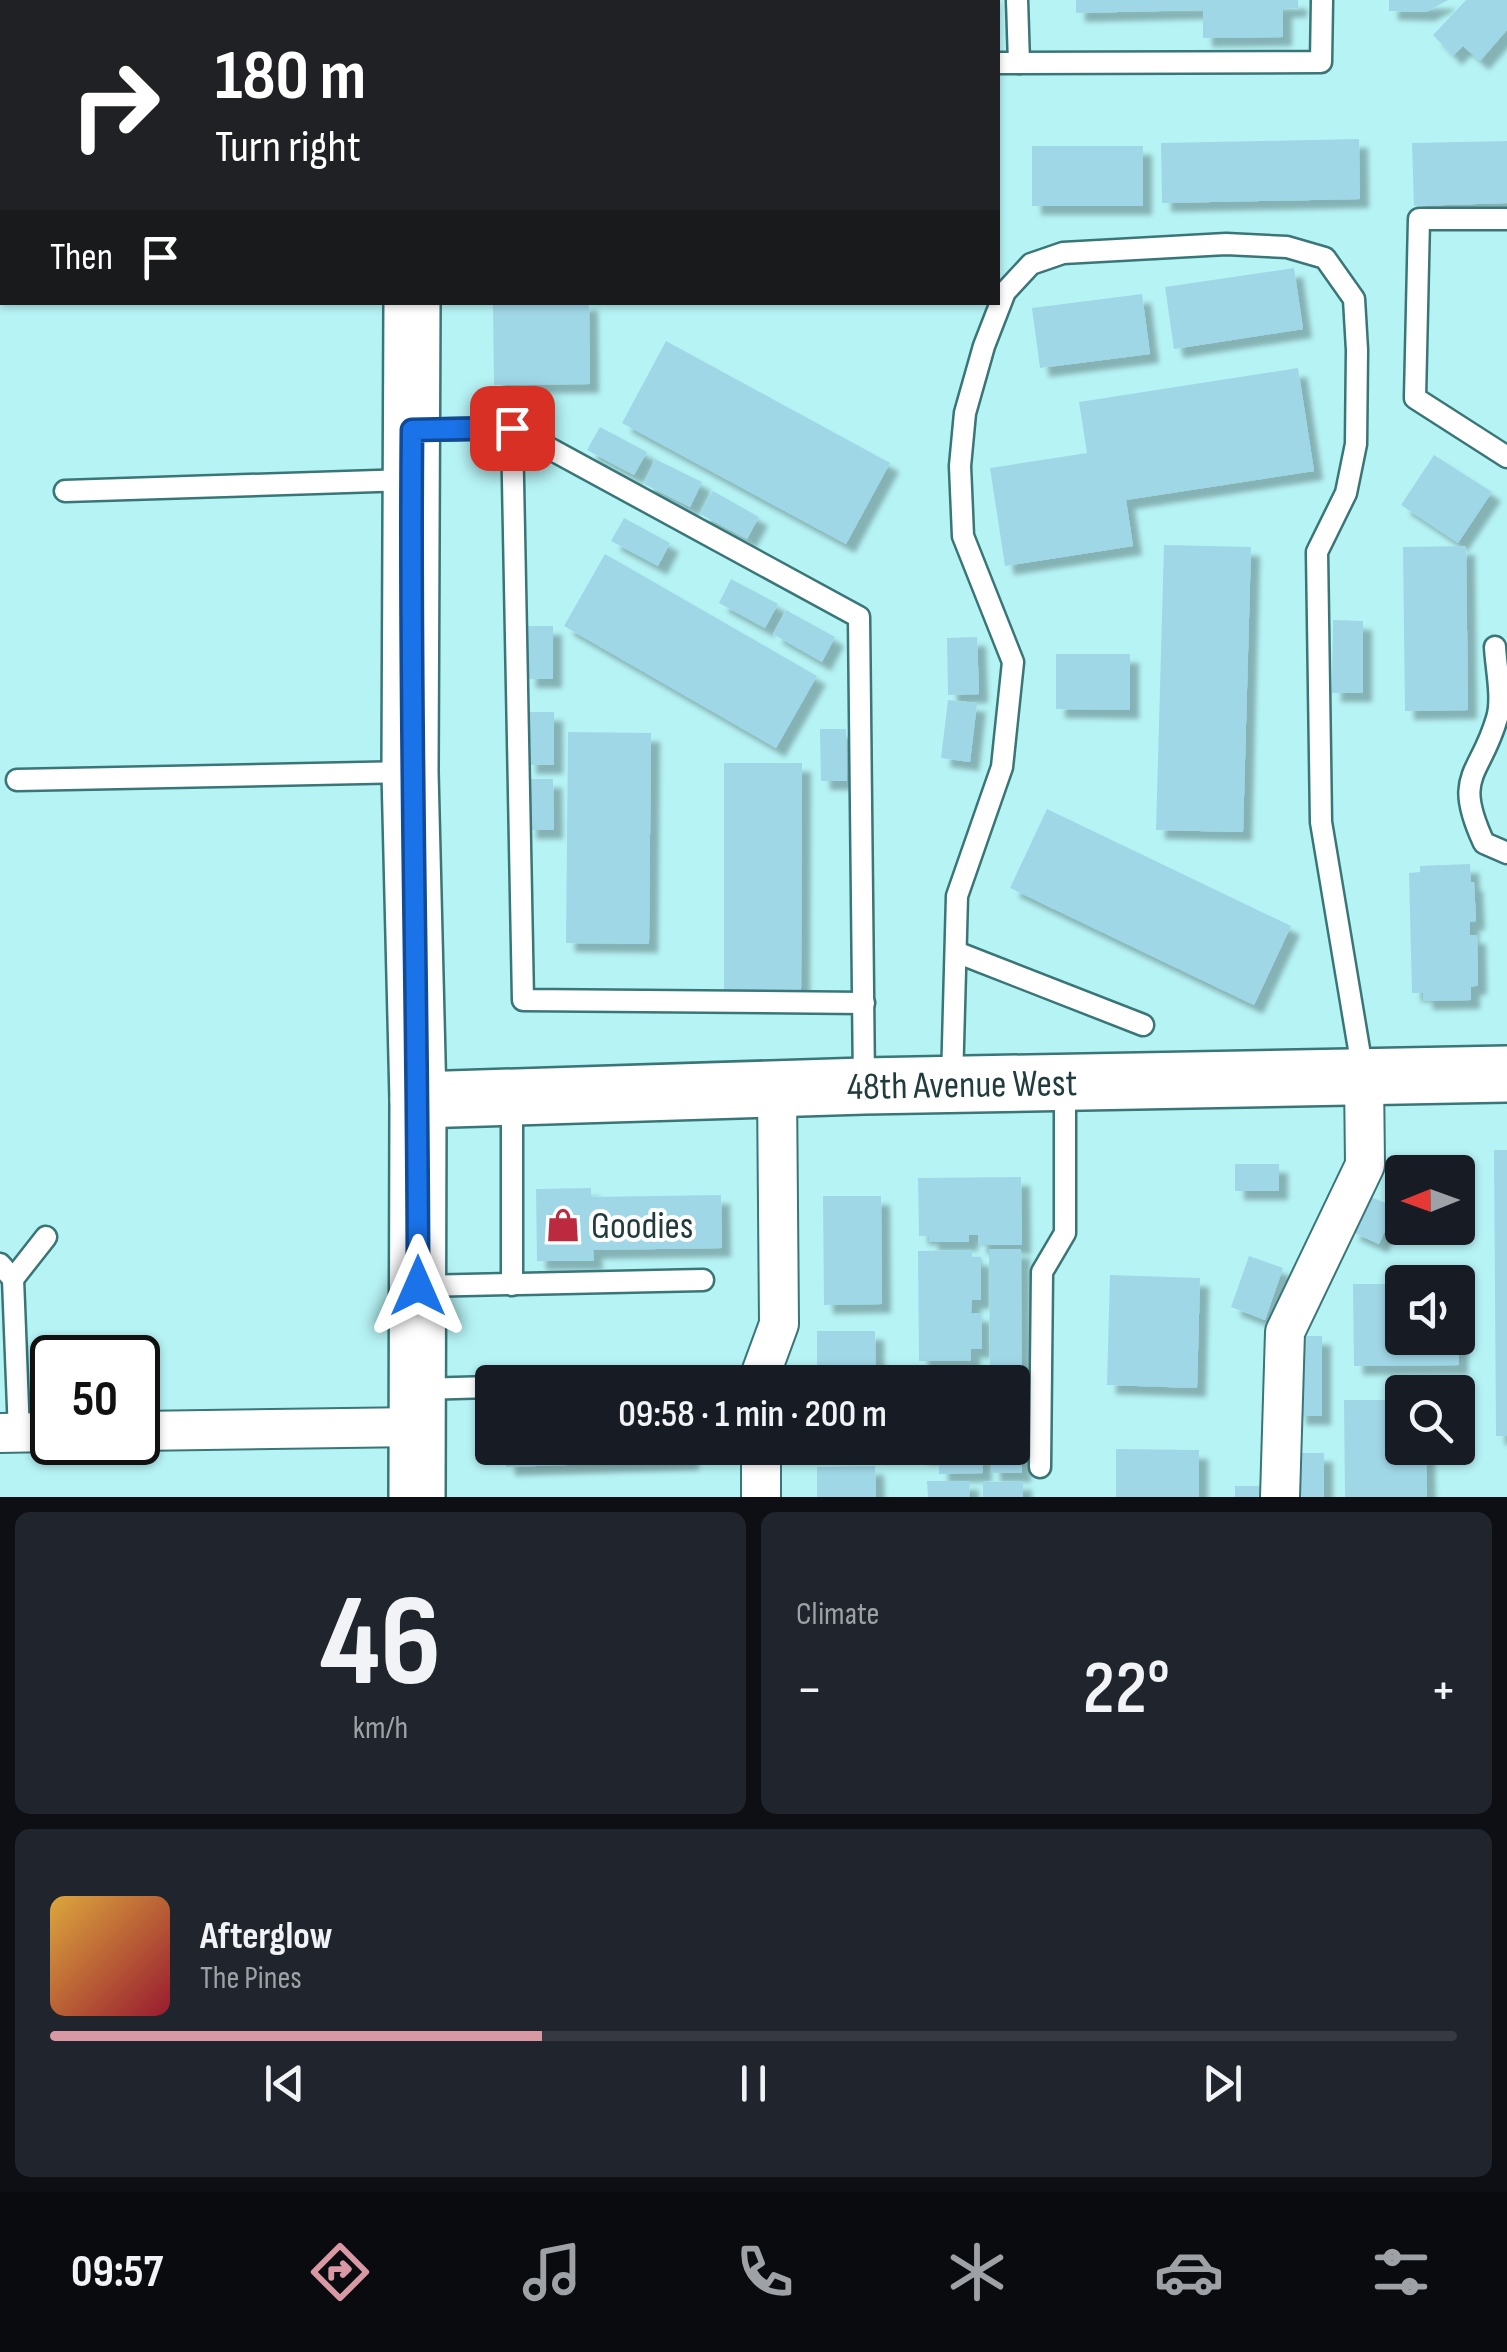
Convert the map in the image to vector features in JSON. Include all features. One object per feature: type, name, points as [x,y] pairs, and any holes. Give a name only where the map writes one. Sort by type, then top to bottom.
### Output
[{"type":"main road","points":[[412,305],[410,772],[418,1100],[418,1497]]},
{"type":"main road","name":"48th Avenue West","points":[[418,1100],[777,1088],[1507,1074]]},
{"type":"street","points":[[1280,1497],[1285,1332],[1364,1165],[1364,1077]]},
{"type":"street","points":[[763,1365],[779,1324],[777,1088]]},
{"type":"street","points":[[160,1429],[417,1408]]},
{"type":"street","points":[[760,1465],[760,1497]]},
{"type":"lane","points":[[1018,0],[1008,63],[1321,62],[1322,0]]},
{"type":"lane","points":[[1507,219],[1419,219],[1415,398],[1507,457]]},
{"type":"lane","points":[[1000,305],[1005,292],[1030,264],[1064,253],[1226,244],[1286,247],[1325,258],[1354,299],[1356,444],[1346,493],[1317,552],[1321,822],[1364,1077]]},
{"type":"lane","points":[[952,1084],[957,896],[1002,768],[1014,662],[963,536],[960,466],[966,414],[984,346],[1000,305]]},
{"type":"lane","points":[[512,428],[523,1000],[864,1003]]},
{"type":"lane","points":[[66,491],[412,455],[512,428],[859,617],[864,1086]]},
{"type":"lane","points":[[1496,646],[1498,715],[1469,777],[1472,816],[1484,843],[1507,854]]},
{"type":"lane","points":[[17,780],[410,772]]},
{"type":"lane","points":[[956,952],[1143,1025]]},
{"type":"lane","points":[[1040,1467],[1042,1272],[1064,1232],[1065,1082]]},
{"type":"lane","points":[[512,1096],[512,1285]]},
{"type":"lane","points":[[24,1433],[6,1272],[46,1237]]},
{"type":"lane","points":[[418,1286],[703,1280]]},
{"type":"lane","points":[[417,1408],[475,1392]]},
{"type":"building","points":[[1076,0],[1298,0],[1298,8],[1283,9],[1283,37],[1203,38],[1203,10],[1076,13]]},
{"type":"building","points":[[1389,0],[1448,0],[1426,12],[1389,11]]},
{"type":"building","points":[[1466,0],[1507,0],[1507,30],[1480,61],[1463,46],[1453,56],[1433,35]]},
{"type":"building","points":[[1359,139],[1360,199],[1162,203],[1161,143]]},
{"type":"building","points":[[1507,141],[1507,203],[1414,206],[1412,143]]},
{"type":"building","points":[[1032,146],[1143,146],[1143,206],[1032,206]]},
{"type":"building","points":[[1294,268],[1303,329],[1174,349],[1165,287]]},
{"type":"building","points":[[1142,294],[1150,354],[1040,368],[1032,308]]},
{"type":"building","points":[[493,305],[589,305],[590,384],[494,385]]},
{"type":"building","points":[[666,341],[890,463],[846,544],[622,423]]},
{"type":"building","points":[[1298,368],[1314,471],[1126,500],[1133,546],[1005,566],[990,468],[1087,453],[1079,402]]},
{"type":"building","points":[[600,427],[647,452],[634,475],[587,450]]},
{"type":"building","points":[[1434,455],[1492,492],[1458,543],[1401,505]]},
{"type":"building","points":[[655,459],[702,482],[690,507],[644,484]]},
{"type":"building","points":[[713,491],[759,517],[747,539],[700,514]]},
{"type":"building","points":[[624,518],[670,543],[658,566],[611,541]]},
{"type":"building","points":[[1164,545],[1251,547],[1243,832],[1156,830]]},
{"type":"building","points":[[1466,546],[1468,710],[1405,711],[1403,547]]},
{"type":"building","points":[[605,554],[817,676],[776,748],[564,626]]},
{"type":"building","points":[[731,579],[778,604],[765,628],[719,603]]},
{"type":"building","points":[[786,610],[835,637],[822,662],[773,634]]},
{"type":"building","points":[[1333,620],[1363,621],[1363,693],[1332,693]]},
{"type":"building","points":[[527,626],[553,626],[553,679],[527,679]]},
{"type":"building","points":[[977,637],[979,694],[948,695],[947,638]]},
{"type":"building","points":[[1056,654],[1130,654],[1130,710],[1056,709]]},
{"type":"building","points":[[948,700],[977,703],[970,762],[941,758]]},
{"type":"building","points":[[527,712],[554,712],[554,765],[527,765]]},
{"type":"building","points":[[820,729],[846,729],[847,781],[821,781]]},
{"type":"building","points":[[568,732],[651,733],[649,944],[566,943]]},
{"type":"building","points":[[724,763],[802,763],[801,994],[724,994]]},
{"type":"building","points":[[528,779],[553,779],[554,830],[527,830]]},
{"type":"building","points":[[1047,809],[1291,926],[1254,1005],[1010,888]]},
{"type":"building","points":[[1470,864],[1476,921],[1470,922],[1470,935],[1477,935],[1478,985],[1471,987],[1471,1000],[1424,1001],[1423,993],[1412,993],[1409,873],[1420,872],[1420,866]]},
{"type":"building","points":[[1494,1150],[1507,1150],[1507,1436],[1496,1436]]},
{"type":"building","points":[[1235,1164],[1279,1164],[1279,1191],[1235,1191]]},
{"type":"building","points":[[1021,1177],[1022,1245],[978,1245],[978,1235],[969,1235],[969,1242],[929,1242],[929,1236],[919,1236],[918,1178]]},
{"type":"building","points":[[591,1188],[591,1197],[721,1195],[722,1248],[593,1250],[594,1261],[537,1261],[536,1189]]},
{"type":"building","points":[[1366,1195],[1385,1203],[1385,1230],[1379,1244],[1350,1231]]},
{"type":"building","points":[[823,1196],[881,1196],[882,1304],[824,1305]]},
{"type":"building","points":[[989,1249],[1021,1249],[1022,1365],[990,1365]]},
{"type":"building","points":[[972,1250],[972,1257],[981,1257],[981,1300],[972,1300],[971,1313],[981,1313],[982,1349],[971,1349],[971,1361],[919,1361],[918,1251]]},
{"type":"building","points":[[1249,1256],[1283,1268],[1265,1320],[1231,1307]]},
{"type":"building","points":[[1110,1275],[1200,1278],[1197,1388],[1107,1385]]},
{"type":"building","points":[[1353,1284],[1385,1284],[1385,1355],[1459,1355],[1459,1365],[1354,1366]]},
{"type":"building","points":[[817,1331],[875,1331],[876,1365],[817,1365]]},
{"type":"building","points":[[1297,1336],[1322,1336],[1322,1416],[1297,1416]]},
{"type":"building","points":[[1344,1400],[1385,1400],[1385,1465],[1426,1465],[1427,1497],[1345,1497]]},
{"type":"building","points":[[1116,1449],[1199,1450],[1199,1497],[1116,1497]]},
{"type":"building","points":[[1297,1453],[1324,1453],[1324,1497],[1297,1497]]},
{"type":"building","points":[[939,1465],[983,1465],[983,1473],[939,1474]]},
{"type":"building","points":[[991,1465],[1022,1465],[1022,1473],[991,1473]]},
{"type":"building","points":[[875,1466],[876,1497],[817,1497],[817,1467]]},
{"type":"building","points":[[927,1481],[970,1481],[969,1497],[928,1497]]},
{"type":"building","points":[[1023,1481],[1023,1497],[983,1497],[983,1482]]},
{"type":"building","points":[[1235,1486],[1262,1486],[1262,1497],[1235,1497]]},
{"type":"place","name":"Goodies","points":[[563,1225]]},
{"type":"route","points":[[418,1286],[410,772],[412,430],[512,428]]}]
